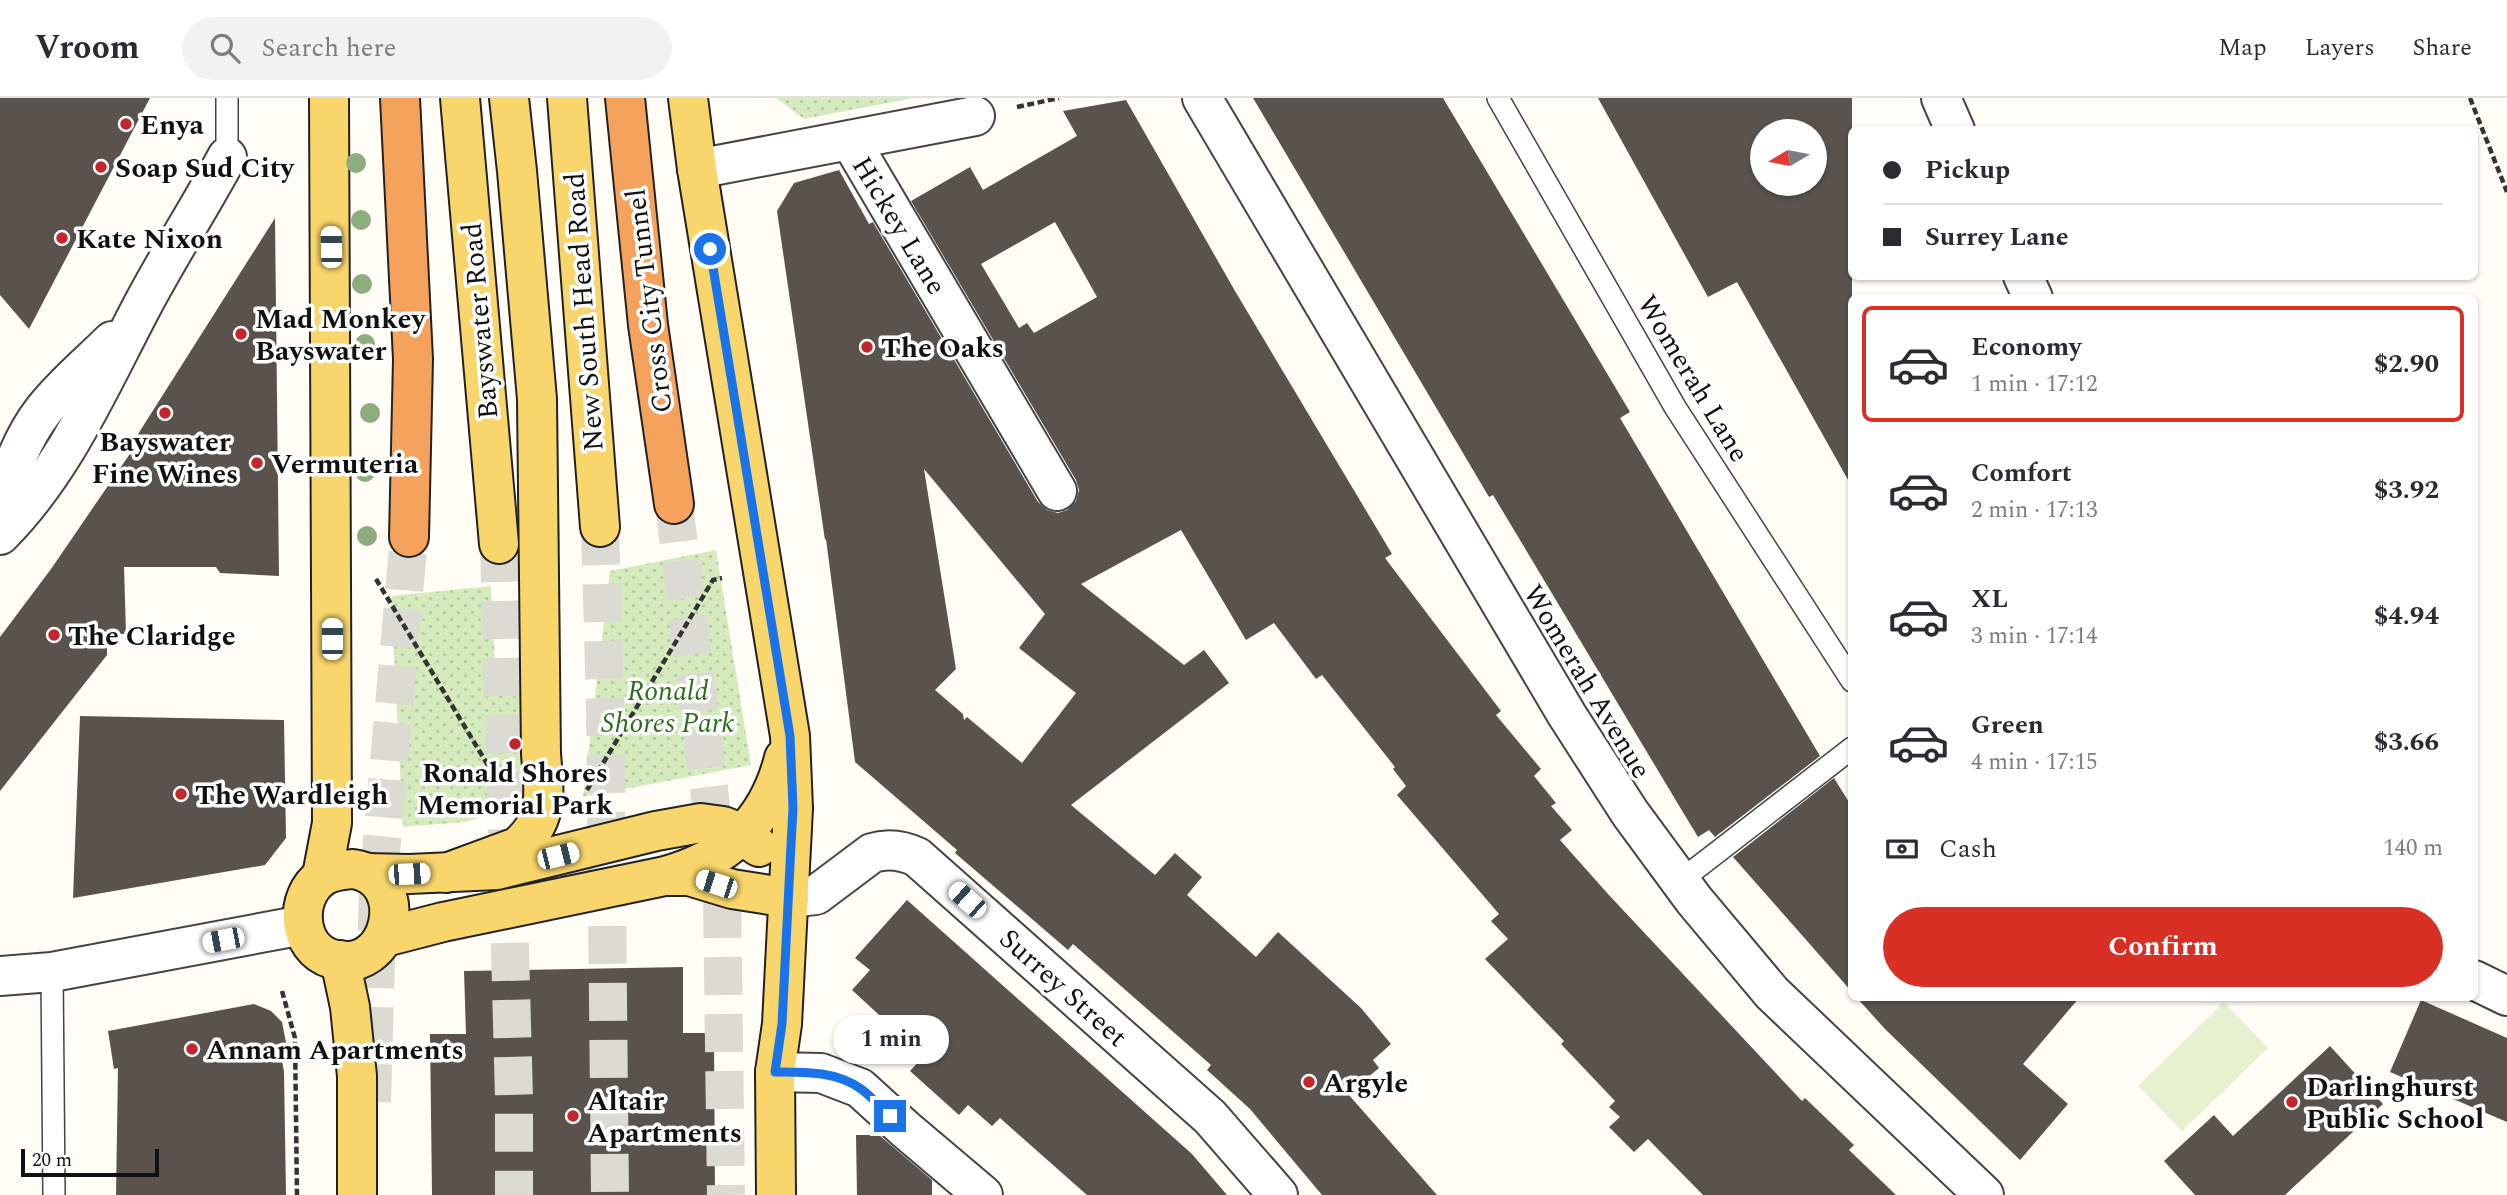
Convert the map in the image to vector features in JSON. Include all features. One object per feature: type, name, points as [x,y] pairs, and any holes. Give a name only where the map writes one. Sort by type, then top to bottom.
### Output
[{"type":"highway","points":[[400,98],[413,359],[409,537]]},
{"type":"highway","name":"Cross City Tunnel","points":[[625,98],[648,325],[674,504]]},
{"type":"main road","points":[[322,877],[332,823],[329,98]]},
{"type":"main road","name":"Bayswater Road","points":[[460,98],[499,544]]},
{"type":"main road","points":[[446,873],[517,847],[537,824],[544,800],[541,754],[537,399],[509,98]]},
{"type":"main road","name":"New South Head Road","points":[[567,98],[600,527]]},
{"type":"main road","points":[[688,98],[697,169],[790,736],[793,808],[782,1024],[775,1072],[776,1195]]},
{"type":"main road","points":[[385,937],[443,922],[665,877],[696,867],[712,859],[743,834],[763,812],[773,793],[790,736]]},
{"type":"main road","points":[[367,873],[477,872],[517,866],[656,831],[701,823],[723,826],[743,834],[762,850],[783,877],[789,898]]},
{"type":"main road","points":[[353,869],[376,878],[382,886],[388,901],[390,924],[385,937],[365,956],[333,960],[319,953],[306,935],[303,902],[322,877],[337,870],[353,869]]},
{"type":"main road","points":[[665,877],[689,876],[732,889],[789,898]]},
{"type":"main road","points":[[340,960],[350,1007],[357,1076],[357,1195]]},
{"type":"street","name":"Womerah Avenue","points":[[1202,98],[1567,715],[1630,813],[1680,881],[1772,993],[1984,1195]]},
{"type":"street","points":[[1941,98],[1953,126]]},
{"type":"street","points":[[697,169],[975,116]]},
{"type":"street","name":"Hickey Lane","points":[[850,140],[1057,491]]},
{"type":"street","points":[[0,535],[32,500],[65,451],[140,309],[227,158]]},
{"type":"street","points":[[0,504],[18,452],[42,412],[140,309]]},
{"type":"street","name":"Surrey Street","points":[[789,898],[816,895],[872,853],[895,850],[917,857],[1209,1117],[1278,1195]]},
{"type":"street","points":[[0,976],[51,972],[303,925]]},
{"type":"street","points":[[2478,981],[2507,996]]},
{"type":"street","points":[[775,1072],[821,1073],[860,1088],[983,1195]]},
{"type":"lane","points":[[227,158],[228,98]]},
{"type":"lane","name":"Womerah Lane","points":[[1498,98],[1675,407],[1848,675]]},
{"type":"lane","points":[[1680,881],[1848,751]]},
{"type":"lane","points":[[51,972],[54,1195]]},
{"type":"path","points":[[2470,98],[2507,191]]},
{"type":"path","points":[[581,800],[713,580],[764,572]]},
{"type":"path","points":[[374,576],[502,789]]},
{"type":"path","points":[[282,991],[295,1038],[297,1195]]},
{"type":"green space","points":[[776,98],[913,98],[804,119]]},
{"type":"green space","name":"Ronald Shores Park","points":[[716,550],[751,765],[583,797],[610,571]]},
{"type":"green space","name":"Ronald Shores Park","points":[[491,586],[496,684],[525,684],[526,805],[464,822],[403,827],[391,596]]},
{"type":"green space","points":[[2224,1002],[2268,1048],[2182,1131],[2138,1086]]},
{"type":"building","points":[[0,98],[150,98],[29,329],[0,295]]},
{"type":"building","points":[[1253,98],[1443,98],[1630,412],[1620,418],[1820,756],[1715,837],[1709,830],[1698,837],[1493,495],[1489,497]]},
{"type":"building","points":[[1598,98],[1852,98],[1852,126],[1848,126],[1848,280],[1852,280],[1852,294],[1848,294],[1848,480],[1737,282],[1708,297]]},
{"type":"building","points":[[1126,100],[1235,291],[1392,554],[1385,558],[1501,711],[1496,715],[1541,769],[1534,776],[1556,803],[1551,806],[1572,830],[1560,840],[1802,1101],[1805,1098],[1854,1145],[1849,1150],[1896,1195],[1703,1195],[1648,1139],[1634,1152],[1609,1127],[1620,1117],[1609,1107],[1615,1101],[1561,1044],[1564,1041],[1485,959],[1508,939],[1491,921],[1499,914],[1397,795],[1406,786],[1393,769],[1395,767],[1322,675],[1316,679],[1274,623],[1246,640],[1181,530],[1081,584],[1184,665],[1204,650],[1229,683],[1071,805],[1155,875],[1175,853],[1202,877],[1187,895],[1256,957],[1278,932],[1361,1008],[1391,1044],[1373,1060],[1379,1068],[1348,1094],[1437,1195],[1322,1195],[1250,1109],[1207,1070],[1211,1065],[1073,944],[1068,950],[855,762],[826,539],[777,211],[794,183],[839,170],[869,224],[873,222],[1038,502],[1047,510],[1058,513],[1067,510],[1076,501],[1079,490],[1076,480],[911,201],[970,167],[983,190],[1077,136],[1063,111]],"holes":[[[1055,222],[1097,297],[1034,333],[1027,323],[1019,328],[981,264]],[[924,469],[1045,614],[1019,648],[1076,693],[1022,763],[967,717],[964,720],[963,714],[935,690],[956,669]]]},
{"type":"building","points":[[275,218],[279,576],[220,573],[216,567],[124,567],[126,634],[107,634],[107,655],[0,791],[0,637],[51,569],[138,442],[133,442]]},
{"type":"building","name":"The Wardleigh","points":[[80,716],[284,720],[286,838],[265,865],[73,898]]},
{"type":"building","points":[[1834,778],[1848,801],[1848,987],[1733,857]]},
{"type":"building","points":[[907,900],[1192,1154],[1227,1195],[1087,1195],[1000,1118],[992,1126],[968,1105],[959,1115],[910,1071],[922,1058],[852,990],[870,970],[855,958]]},
{"type":"building","name":"Altair Apartments","points":[[683,967],[683,1033],[714,1033],[715,1195],[432,1195],[430,1034],[466,1034],[464,971]]},
{"type":"building","points":[[1860,1001],[2076,1001],[2023,1064],[2068,1104],[2020,1160]]},
{"type":"building","points":[[2421,1001],[2423,1001],[2507,1038],[2507,1122],[2390,1072]]},
{"type":"building","points":[[254,1004],[271,1011],[282,1022],[288,1053],[281,1054],[284,1072],[286,1195],[116,1195],[118,1068],[114,1069],[108,1031]]},
{"type":"building","points":[[2330,1046],[2383,1104],[2285,1195],[2195,1195],[2164,1161],[2214,1115],[2233,1136]]},
{"type":"building","points":[[856,1135],[879,1135],[932,1180],[932,1195],[857,1195]]},
{"type":"tunnel","points":[[674,504],[722,896],[726,1195]]},
{"type":"tunnel","points":[[600,527],[605,705],[610,1195]]},
{"type":"tunnel","points":[[372,1102],[378,886],[409,537]]},
{"type":"tunnel","points":[[499,544],[514,1098],[514,1195]]},
{"type":"place","name":"Enya","points":[[126,124]]},
{"type":"place","name":"Soap Sud City","points":[[101,167]]},
{"type":"place","name":"Kate Nixon","points":[[62,238]]},
{"type":"place","name":"Mad Monkey Bayswater","points":[[241,334]]},
{"type":"place","name":"The Oaks","points":[[867,347]]},
{"type":"place","name":"Bayswater Fine Wines","points":[[165,413]]},
{"type":"place","name":"Vermuteria","points":[[257,463]]},
{"type":"place","name":"The Claridge","points":[[54,635]]},
{"type":"place","name":"Ronald Shores Memorial Park","points":[[515,744]]},
{"type":"place","name":"The Wardleigh","points":[[181,794]]},
{"type":"place","name":"Annam Apartments","points":[[192,1049]]},
{"type":"place","name":"Argyle","points":[[1309,1082]]},
{"type":"place","name":"Darlinghurst Public School","points":[[2292,1102]]},
{"type":"place","name":"Altair Apartments","points":[[573,1116]]},
{"type":"route","points":[[710,249],[790,736],[793,808],[782,1024],[775,1072],[821,1073],[840,1080],[860,1088],[890,1116]]}]
